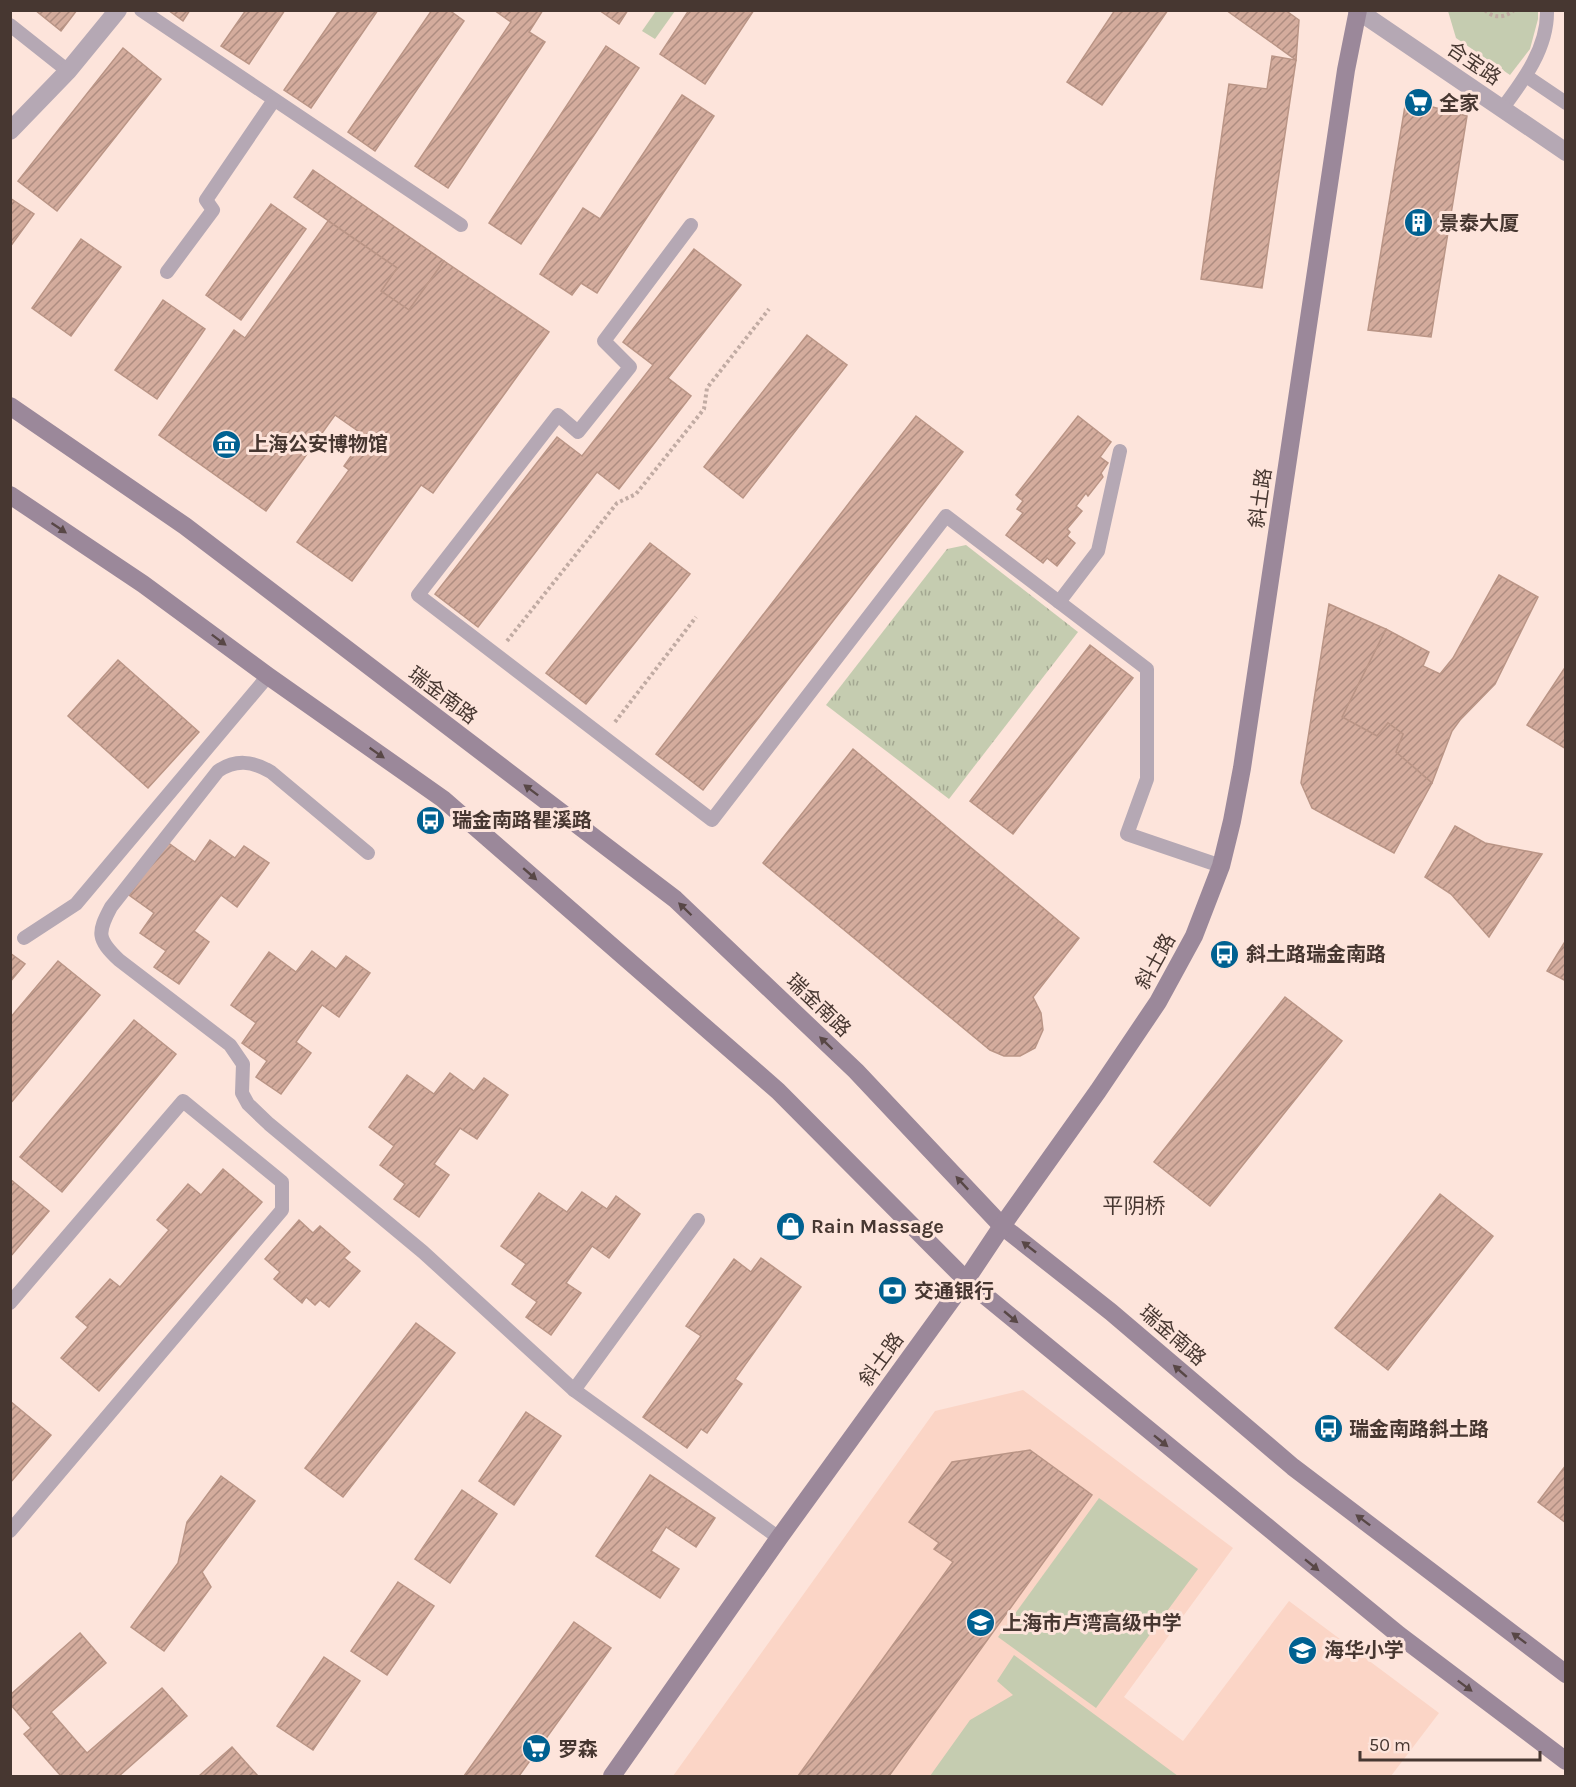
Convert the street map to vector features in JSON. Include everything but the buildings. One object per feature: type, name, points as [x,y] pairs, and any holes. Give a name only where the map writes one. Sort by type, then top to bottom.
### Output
[{"type":"main road","name":"斜土路","points":[[612,1776],[1098,1091],[1158,1002],[1194,936],[1221,866],[1242,768],[1346,70],[1358,11]]},
{"type":"main road","name":"瑞金南路","points":[[10,406],[185,526],[675,900],[856,1071],[1002,1226],[1111,1312],[1293,1467],[1566,1674]]},
{"type":"main road","points":[[10,495],[143,584],[268,676],[443,799],[778,1091],[966,1280],[1399,1635],[1566,1761]]},
{"type":"street","points":[[10,131],[68,71],[118,10]]},
{"type":"street","name":"合宝路","points":[[1358,11],[1566,152]]},
{"type":"lane","points":[[141,10],[461,225]]},
{"type":"lane","points":[[1502,109],[1526,76],[1540,45],[1547,10]]},
{"type":"lane","points":[[10,25],[68,71]]},
{"type":"lane","points":[[1526,76],[1566,103]]},
{"type":"lane","points":[[167,272],[213,210],[206,200],[274,100]]},
{"type":"lane","points":[[691,225],[604,341],[630,367],[578,432],[558,415],[418,595],[712,820],[946,516],[1147,669],[1148,779],[1127,834],[1221,866]]},
{"type":"lane","points":[[1059,602],[1098,551],[1120,451]]},
{"type":"lane","points":[[24,938],[76,904],[268,676]]},
{"type":"lane","points":[[368,853],[271,772],[259,765],[243,762],[228,764],[218,771],[111,907],[102,925],[102,938],[107,948],[119,960],[230,1045],[243,1064],[242,1093],[248,1104],[269,1124],[423,1252],[574,1390],[779,1538]]},
{"type":"lane","points":[[10,1303],[183,1101],[282,1182],[282,1210],[10,1531]]},
{"type":"lane","points":[[574,1390],[698,1220]]},
{"type":"path","points":[[1485,10],[1501,17],[1509,15],[1514,10]]},
{"type":"path","points":[[496,655],[617,503],[636,494],[704,409],[707,388],[769,309]]},
{"type":"path","points":[[603,737],[696,617]]},
{"type":"shaded area","name":"上海市卢湾高级中学","points":[[1023,1390],[1233,1548],[1124,1697],[1183,1741],[1289,1601],[1439,1713],[1391,1776],[673,1776],[935,1411]]},
{"type":"green space","points":[[656,11],[675,11],[655,39],[642,31]]},
{"type":"green space","points":[[1448,11],[1538,11],[1530,49],[1510,75],[1456,38]]},
{"type":"green space","points":[[966,545],[1078,632],[949,799],[826,705],[947,549]]},
{"type":"green space","points":[[1099,1498],[1198,1569],[1096,1708],[998,1637]]},
{"type":"green space","points":[[1014,1655],[1178,1776],[930,1776],[970,1720],[1013,1695],[997,1681]]},
{"type":"place","name":"全家","points":[[1418,103]]},
{"type":"place","name":"景泰大厦","points":[[1418,223]]},
{"type":"place","name":"上海公安博物馆","points":[[227,444]]},
{"type":"place","name":"瑞金南路瞿溪路","points":[[431,820]]},
{"type":"place","name":"斜土路瑞金南路","points":[[1225,954]]},
{"type":"place","name":"Rain Massage","points":[[790,1226]]},
{"type":"place","name":"交通银行","points":[[893,1291]]},
{"type":"place","name":"瑞金南路斜土路","points":[[1328,1429]]},
{"type":"place","name":"上海市卢湾高级中学","points":[[981,1623]]},
{"type":"place","name":"海华小学","points":[[1303,1650]]},
{"type":"place","name":"罗森","points":[[537,1749]]},
{"type":"district","name":"平阴桥","points":[[1134,1206]]}]
